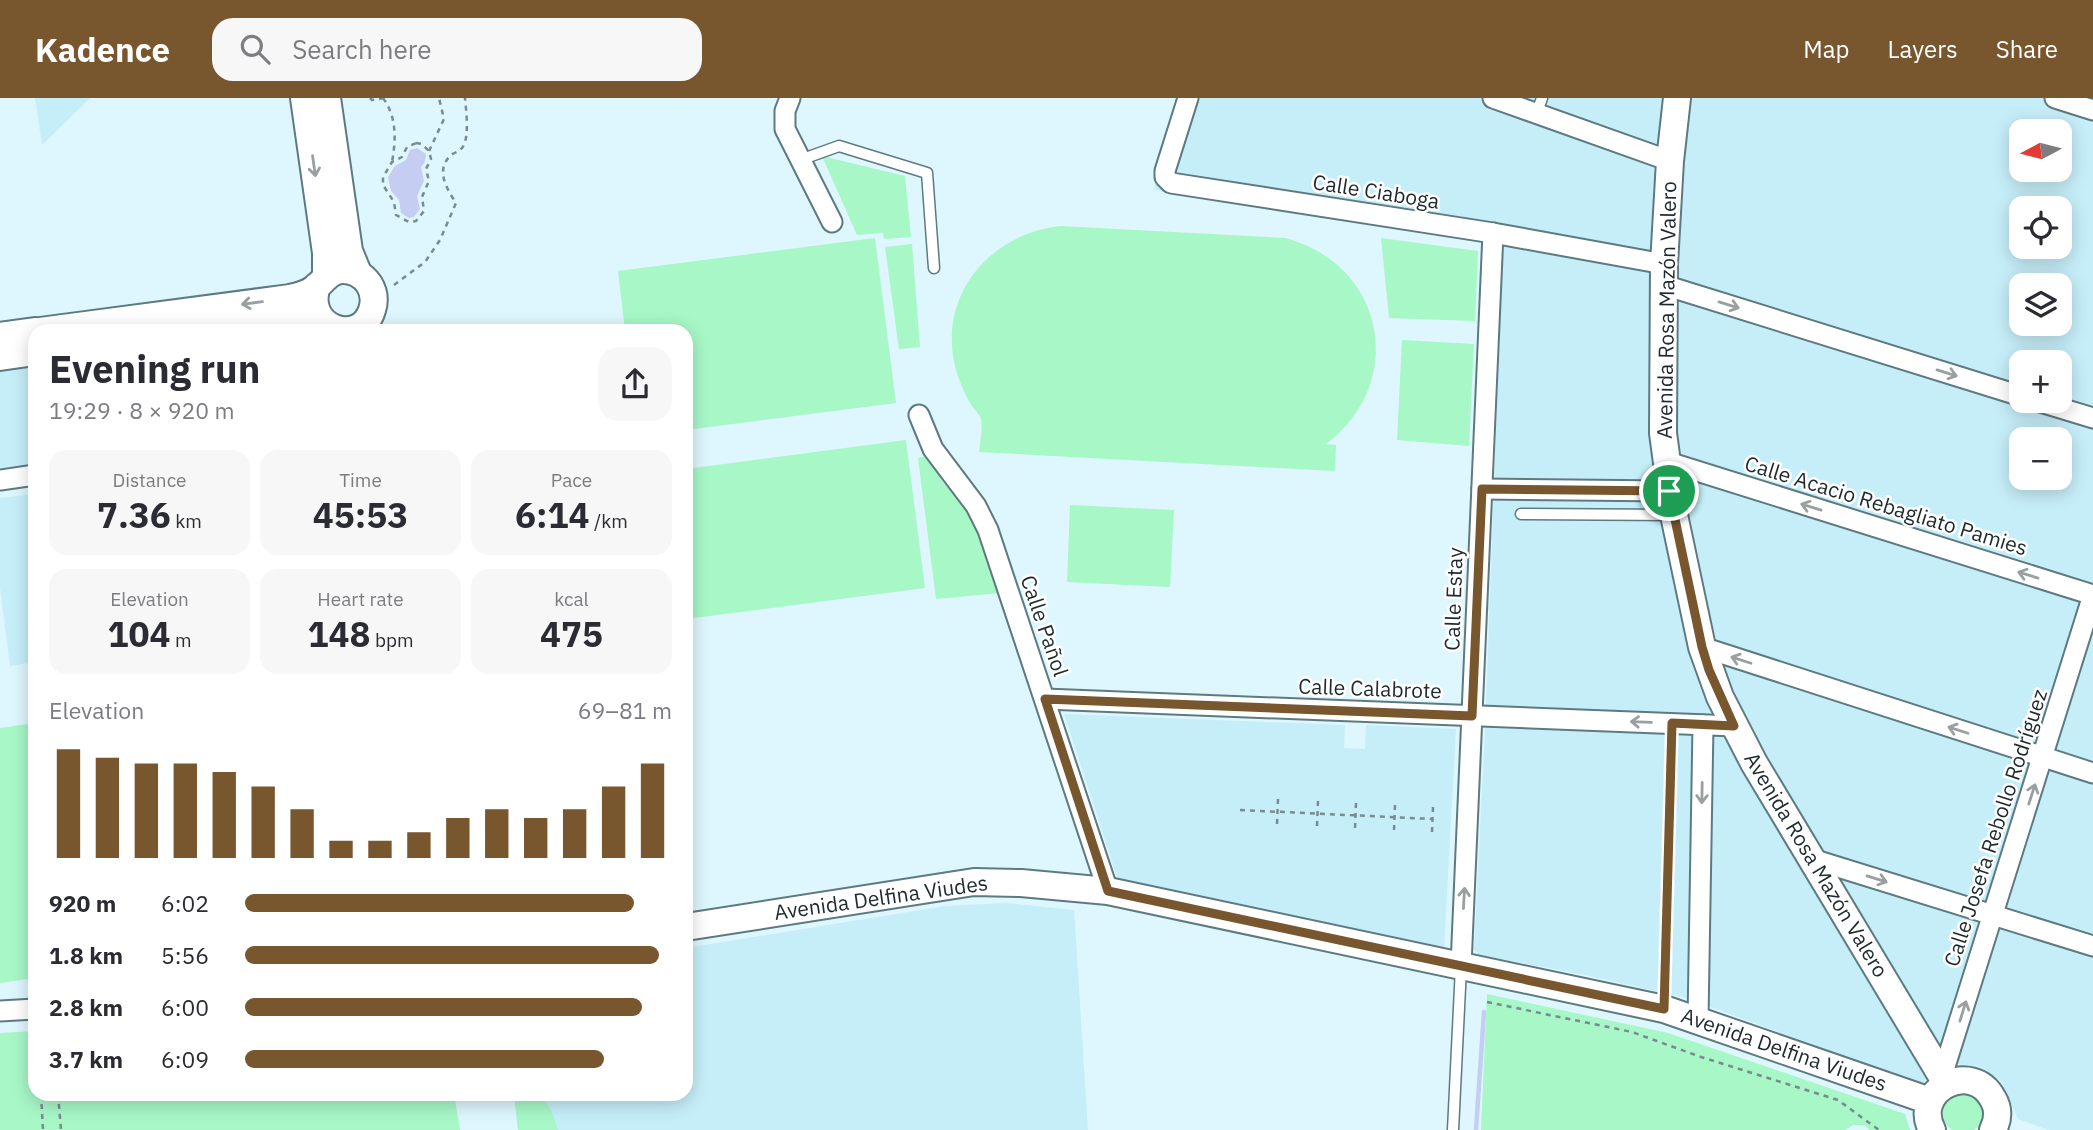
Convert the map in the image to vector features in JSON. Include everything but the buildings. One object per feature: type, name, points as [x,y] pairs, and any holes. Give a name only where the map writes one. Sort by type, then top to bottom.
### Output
[{"type":"street","points":[[304,98],[326,253],[322,281],[314,301],[315,308],[328,324]]},
{"type":"street","points":[[327,98],[349,251],[358,273],[368,282],[374,302],[364,324]]},
{"type":"street","points":[[790,98],[785,111],[785,129],[832,222]]},
{"type":"street","name":"Calle Ciaboga","points":[[1188,98],[1165,171],[1165,177],[1171,183],[1493,233],[1664,274],[2009,392]]},
{"type":"street","points":[[1493,98],[1539,105],[1670,161]]},
{"type":"street","name":"Avenida Rosa Mazón Valero","points":[[1676,98],[1664,274],[1662,394],[1665,461],[1702,647],[1709,670],[1734,726],[1939,1086]]},
{"type":"street","points":[[2055,98],[2093,110]]},
{"type":"street","name":"Calle Estay","points":[[1461,967],[1493,233]]},
{"type":"street","points":[[91,324],[290,298],[308,292],[341,270],[358,273]]},
{"type":"street","points":[[251,324],[303,317],[322,324]]},
{"type":"street","points":[[0,336],[28,332]]},
{"type":"street","points":[[0,357],[28,353]]},
{"type":"street","points":[[2072,412],[2093,418]]},
{"type":"street","name":"Calle Pañol","points":[[919,415],[941,462],[976,492],[1108,891]]},
{"type":"street","name":"Calle Acacio Rebagliato Pamies","points":[[1665,461],[2093,595]]},
{"type":"street","points":[[0,480],[28,476]]},
{"type":"street","points":[[1482,489],[1672,503]]},
{"type":"street","name":"Calle Josefa Rebollo Rodríguez","points":[[1939,1086],[2093,595]]},
{"type":"street","points":[[1702,647],[2093,773]]},
{"type":"street","name":"Calle Calabrote","points":[[1045,699],[1734,726]]},
{"type":"street","points":[[1698,1020],[1703,725]]},
{"type":"street","points":[[1812,859],[2093,946]]},
{"type":"street","name":"Avenida Delfina Viudes","points":[[693,926],[974,882],[1021,883],[1108,891],[1664,1009],[1939,1086],[1958,1080],[1970,1080],[1981,1084],[1990,1092],[1995,1102],[1999,1129]]},
{"type":"street","points":[[0,1012],[28,1010]]},
{"type":"street","points":[[1932,1130],[1928,1112],[1939,1086]]},
{"type":"lane","points":[[800,160],[839,146],[928,173],[934,268]]},
{"type":"lane","points":[[1521,514],[1672,503]]},
{"type":"lane","points":[[1664,1009],[1672,723]]},
{"type":"lane","points":[[1453,1130],[1461,967]]},
{"type":"path","points":[[370,98],[384,98],[390,111],[394,125],[392,162]]},
{"type":"path","points":[[429,150],[444,119],[439,98]]},
{"type":"path","points":[[388,289],[425,262],[440,240],[456,203],[444,182],[443,173],[450,156],[461,149],[464,142],[467,120],[465,98]]},
{"type":"path","points":[[411,144],[422,144],[429,150],[431,159],[426,168],[429,181],[422,197],[425,211],[416,221],[408,222],[396,215],[394,202],[383,186],[386,168],[402,157],[411,144]]},
{"type":"path","points":[[1277,824],[1278,799]]},
{"type":"path","points":[[1317,826],[1318,801]]},
{"type":"path","points":[[1355,828],[1356,803]]},
{"type":"path","points":[[1394,830],[1395,805]]},
{"type":"path","points":[[1432,832],[1433,807]]},
{"type":"path","points":[[1240,810],[1433,820]]},
{"type":"path","points":[[1487,1002],[1653,1038],[1701,1057],[1838,1100],[1879,1130]]},
{"type":"path","points":[[41,1101],[43,1130]]},
{"type":"path","points":[[59,1101],[61,1130]]},
{"type":"shaded area","points":[[35,98],[90,98],[42,145]]},
{"type":"shaded area","points":[[1179,98],[2093,98],[2093,1130],[2049,1130],[2018,1119],[2001,1081],[1981,1067],[1957,1064],[1945,1067],[1921,1084],[1686,998],[1478,955],[1474,949],[1503,243],[1154,190]]},
{"type":"shaded area","points":[[417,148],[426,154],[421,167],[424,181],[417,196],[420,209],[414,217],[409,218],[401,213],[399,200],[391,191],[388,177],[395,166],[406,160],[410,150]]},
{"type":"shaded area","points":[[28,368],[28,465],[0,468],[0,371]]},
{"type":"shaded area","points":[[28,495],[28,663],[10,666],[0,588],[0,498]]},
{"type":"shaded area","points":[[1064,714],[1345,725],[1344,748],[1365,749],[1366,725],[1456,729],[1444,948],[1118,880]]},
{"type":"shaded area","points":[[1005,903],[1074,910],[1088,1130],[518,1130],[515,1101],[693,1101],[693,947],[945,906]]},
{"type":"green space","points":[[822,156],[905,176],[911,237],[884,239],[883,233],[857,235]]},
{"type":"green space","points":[[1061,226],[1285,238],[1319,252],[1345,272],[1364,298],[1374,328],[1375,358],[1368,389],[1352,418],[1326,444],[1336,445],[1335,471],[979,452],[981,419],[960,382],[952,340],[955,315],[963,292],[975,272],[992,254],[1036,231]]},
{"type":"green space","points":[[875,238],[896,403],[693,429],[693,324],[624,324],[618,271]]},
{"type":"green space","points":[[1381,238],[1478,251],[1475,321],[1389,318]]},
{"type":"green space","points":[[912,244],[920,347],[899,349],[885,247]]},
{"type":"green space","points":[[1402,340],[1474,344],[1469,446],[1397,440]]},
{"type":"green space","points":[[906,440],[925,588],[693,618],[693,468]]},
{"type":"green space","points":[[927,456],[944,484],[973,515],[1001,593],[936,599],[918,458]]},
{"type":"green space","points":[[1070,505],[1174,510],[1170,587],[1067,582]]},
{"type":"green space","points":[[28,724],[28,979],[0,983],[0,728]]},
{"type":"green space","points":[[1487,994],[1668,1033],[1905,1114],[1910,1130],[1869,1130],[1865,1125],[1853,1125],[1845,1130],[1481,1130]]},
{"type":"green space","points":[[28,1031],[28,1101],[455,1101],[460,1130],[0,1130],[0,1033]]},
{"type":"green space","points":[[1955,1095],[1971,1095],[1981,1105],[1981,1121],[1971,1131],[1955,1131],[1945,1121],[1945,1105]]},
{"type":"green space","points":[[515,1101],[544,1101],[552,1112],[558,1130],[518,1130]]},
{"type":"waterway","points":[[1476,1130],[1484,1012]]},
{"type":"route","points":[[1482,489],[1669,491],[1702,647],[1709,670],[1734,726],[1672,723],[1664,1009],[1108,891],[1045,699],[1472,716],[1482,489]]}]
